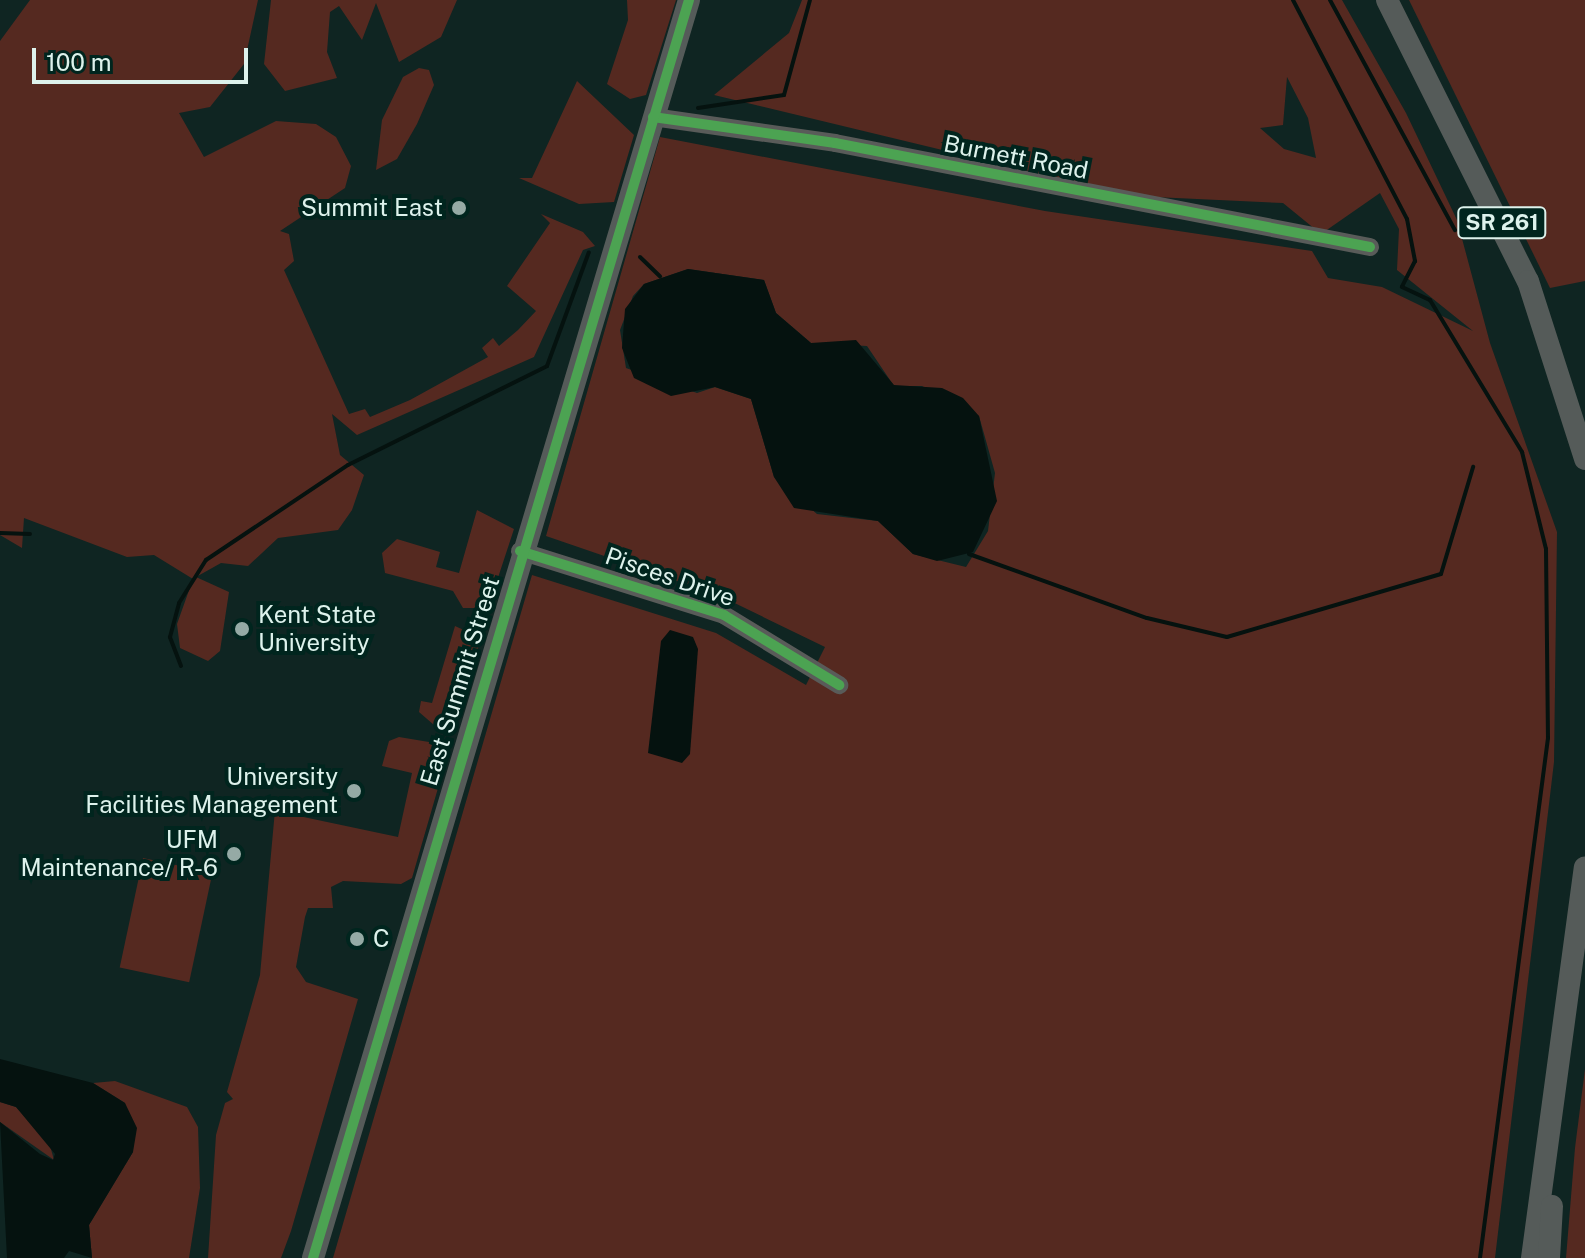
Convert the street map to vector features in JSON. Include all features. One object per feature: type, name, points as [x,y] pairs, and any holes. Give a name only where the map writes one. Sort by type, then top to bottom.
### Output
[{"type":"main road","name":"East Summit Street","points":[[313,1258],[520,551],[689,0]]},
{"type":"main road","name":"SR 261","points":[[1387,0],[1528,281],[1585,459]]},
{"type":"main road","points":[[1532,1258],[1556,1104],[1585,868]]},
{"type":"main road","points":[[1549,1258],[1556,1104]]},
{"type":"street","name":"Burnett Road","points":[[653,117],[835,143],[1370,247]]},
{"type":"street","name":"Pisces Drive","points":[[520,551],[714,611],[839,685]]},
{"type":"shaded area","points":[[30,0],[258,0],[244,64],[210,107],[179,113],[204,157],[276,121],[316,124],[336,137],[351,166],[345,188],[280,231],[289,234],[294,261],[284,270],[349,414],[365,409],[370,417],[410,400],[488,357],[482,348],[493,338],[499,346],[518,330],[536,311],[507,286],[550,223],[541,214],[583,232],[595,246],[583,250],[534,357],[357,435],[332,414],[340,455],[364,475],[352,510],[338,530],[278,538],[248,566],[221,563],[196,577],[229,592],[220,651],[208,661],[180,648],[177,624],[193,579],[154,555],[127,557],[24,518],[22,548],[0,535],[0,41]]},
{"type":"shaded area","points":[[271,0],[457,0],[441,37],[399,62],[376,3],[362,40],[339,6],[330,12],[327,52],[337,78],[285,91],[264,64]]},
{"type":"shaded area","points":[[627,0],[676,0],[646,95],[630,99],[607,84],[628,20]]},
{"type":"shaded area","points":[[802,0],[1342,0],[1406,113],[1457,220],[1490,343],[1557,532],[1554,762],[1495,1258],[333,1258],[532,575],[716,633],[806,685],[825,647],[718,595],[546,536],[660,137],[1045,211],[1312,251],[1328,278],[1382,287],[1473,331],[1397,270],[1399,229],[1380,193],[1321,234],[1283,203],[1133,196],[714,95],[789,33]],"holes":[[[1287,77],[1308,118],[1316,158],[1284,149],[1260,128],[1283,125]],[[688,269],[764,280],[776,313],[811,343],[867,346],[894,386],[922,386],[979,416],[995,473],[988,531],[966,567],[913,554],[878,521],[817,514],[774,477],[751,399],[715,387],[697,393],[626,368],[620,330],[633,296],[644,284]]]},
{"type":"shaded area","points":[[1409,0],[1585,0],[1585,281],[1550,288]]},
{"type":"shaded area","points":[[419,68],[429,70],[434,85],[397,159],[376,170],[382,120],[403,77]]},
{"type":"shaded area","points":[[577,81],[634,135],[614,202],[579,204],[519,178],[532,178]]},
{"type":"shaded area","points":[[688,269],[764,280],[776,313],[811,343],[856,340],[894,385],[942,388],[963,398],[979,416],[997,501],[973,552],[937,561],[913,554],[878,521],[794,508],[774,477],[751,399],[715,387],[671,396],[634,378],[622,348],[625,309],[644,284]]},
{"type":"shaded area","points":[[477,510],[514,529],[488,608],[463,608],[453,591],[385,573],[382,553],[397,539],[440,552],[436,567],[459,573]]},
{"type":"shaded area","points":[[455,626],[481,638],[458,716],[434,725],[419,712],[421,701],[432,703]]},
{"type":"shaded area","points":[[670,630],[693,637],[698,649],[690,754],[682,763],[648,753],[661,641]]},
{"type":"shaded area","points":[[399,737],[435,743],[447,757],[412,878],[401,884],[343,881],[331,887],[333,908],[308,908],[305,917],[296,967],[306,982],[358,999],[291,1231],[281,1258],[208,1258],[216,1135],[225,1103],[233,1099],[227,1092],[260,975],[276,799],[297,799],[294,815],[398,837],[412,773],[382,766],[389,741]]},
{"type":"shaded area","points":[[143,858],[212,873],[189,982],[120,968]]},
{"type":"shaded area","points":[[0,1059],[93,1083],[125,1103],[137,1128],[133,1152],[89,1225],[92,1258],[69,1251],[64,1258],[7,1258],[0,1122],[40,1154],[53,1160],[55,1154],[16,1107],[0,1102]]},
{"type":"shaded area","points":[[1585,1069],[1585,1258],[1566,1258],[1575,1148]]},
{"type":"shaded area","points":[[115,1081],[187,1107],[198,1127],[200,1188],[189,1258],[92,1258],[89,1225],[133,1152],[125,1103],[93,1083]]},
{"type":"shaded area","points":[[0,1102],[16,1107],[49,1142],[54,1160],[0,1122]]},
{"type":"waterway","points":[[698,108],[784,95],[810,0]]},
{"type":"waterway","points":[[1293,0],[1407,219],[1415,261],[1402,287],[1430,300],[1522,452],[1546,549],[1548,738],[1480,1258]]},
{"type":"waterway","points":[[1330,0],[1455,230]]},
{"type":"waterway","points":[[181,666],[170,637],[179,603],[206,560],[348,465],[547,366],[589,252]]},
{"type":"waterway","points":[[640,257],[660,276]]},
{"type":"waterway","points":[[969,554],[1147,618],[1227,637],[1441,574],[1473,467]]},
{"type":"waterway","points":[[0,533],[30,534]]},
{"type":"cycle path","points":[[313,1258],[689,0]]},
{"type":"cycle path","points":[[653,117],[835,143],[1370,247]]},
{"type":"cycle path","points":[[520,551],[724,615],[839,685]]},
{"type":"place","name":"Summit East","points":[[459,208]]},
{"type":"place","name":"Kent State University","points":[[242,629]]},
{"type":"place","name":"University Facilities Management","points":[[354,791]]},
{"type":"place","name":"UFM Maintenance/ R-6","points":[[234,854]]},
{"type":"place","name":"C","points":[[357,939]]}]
